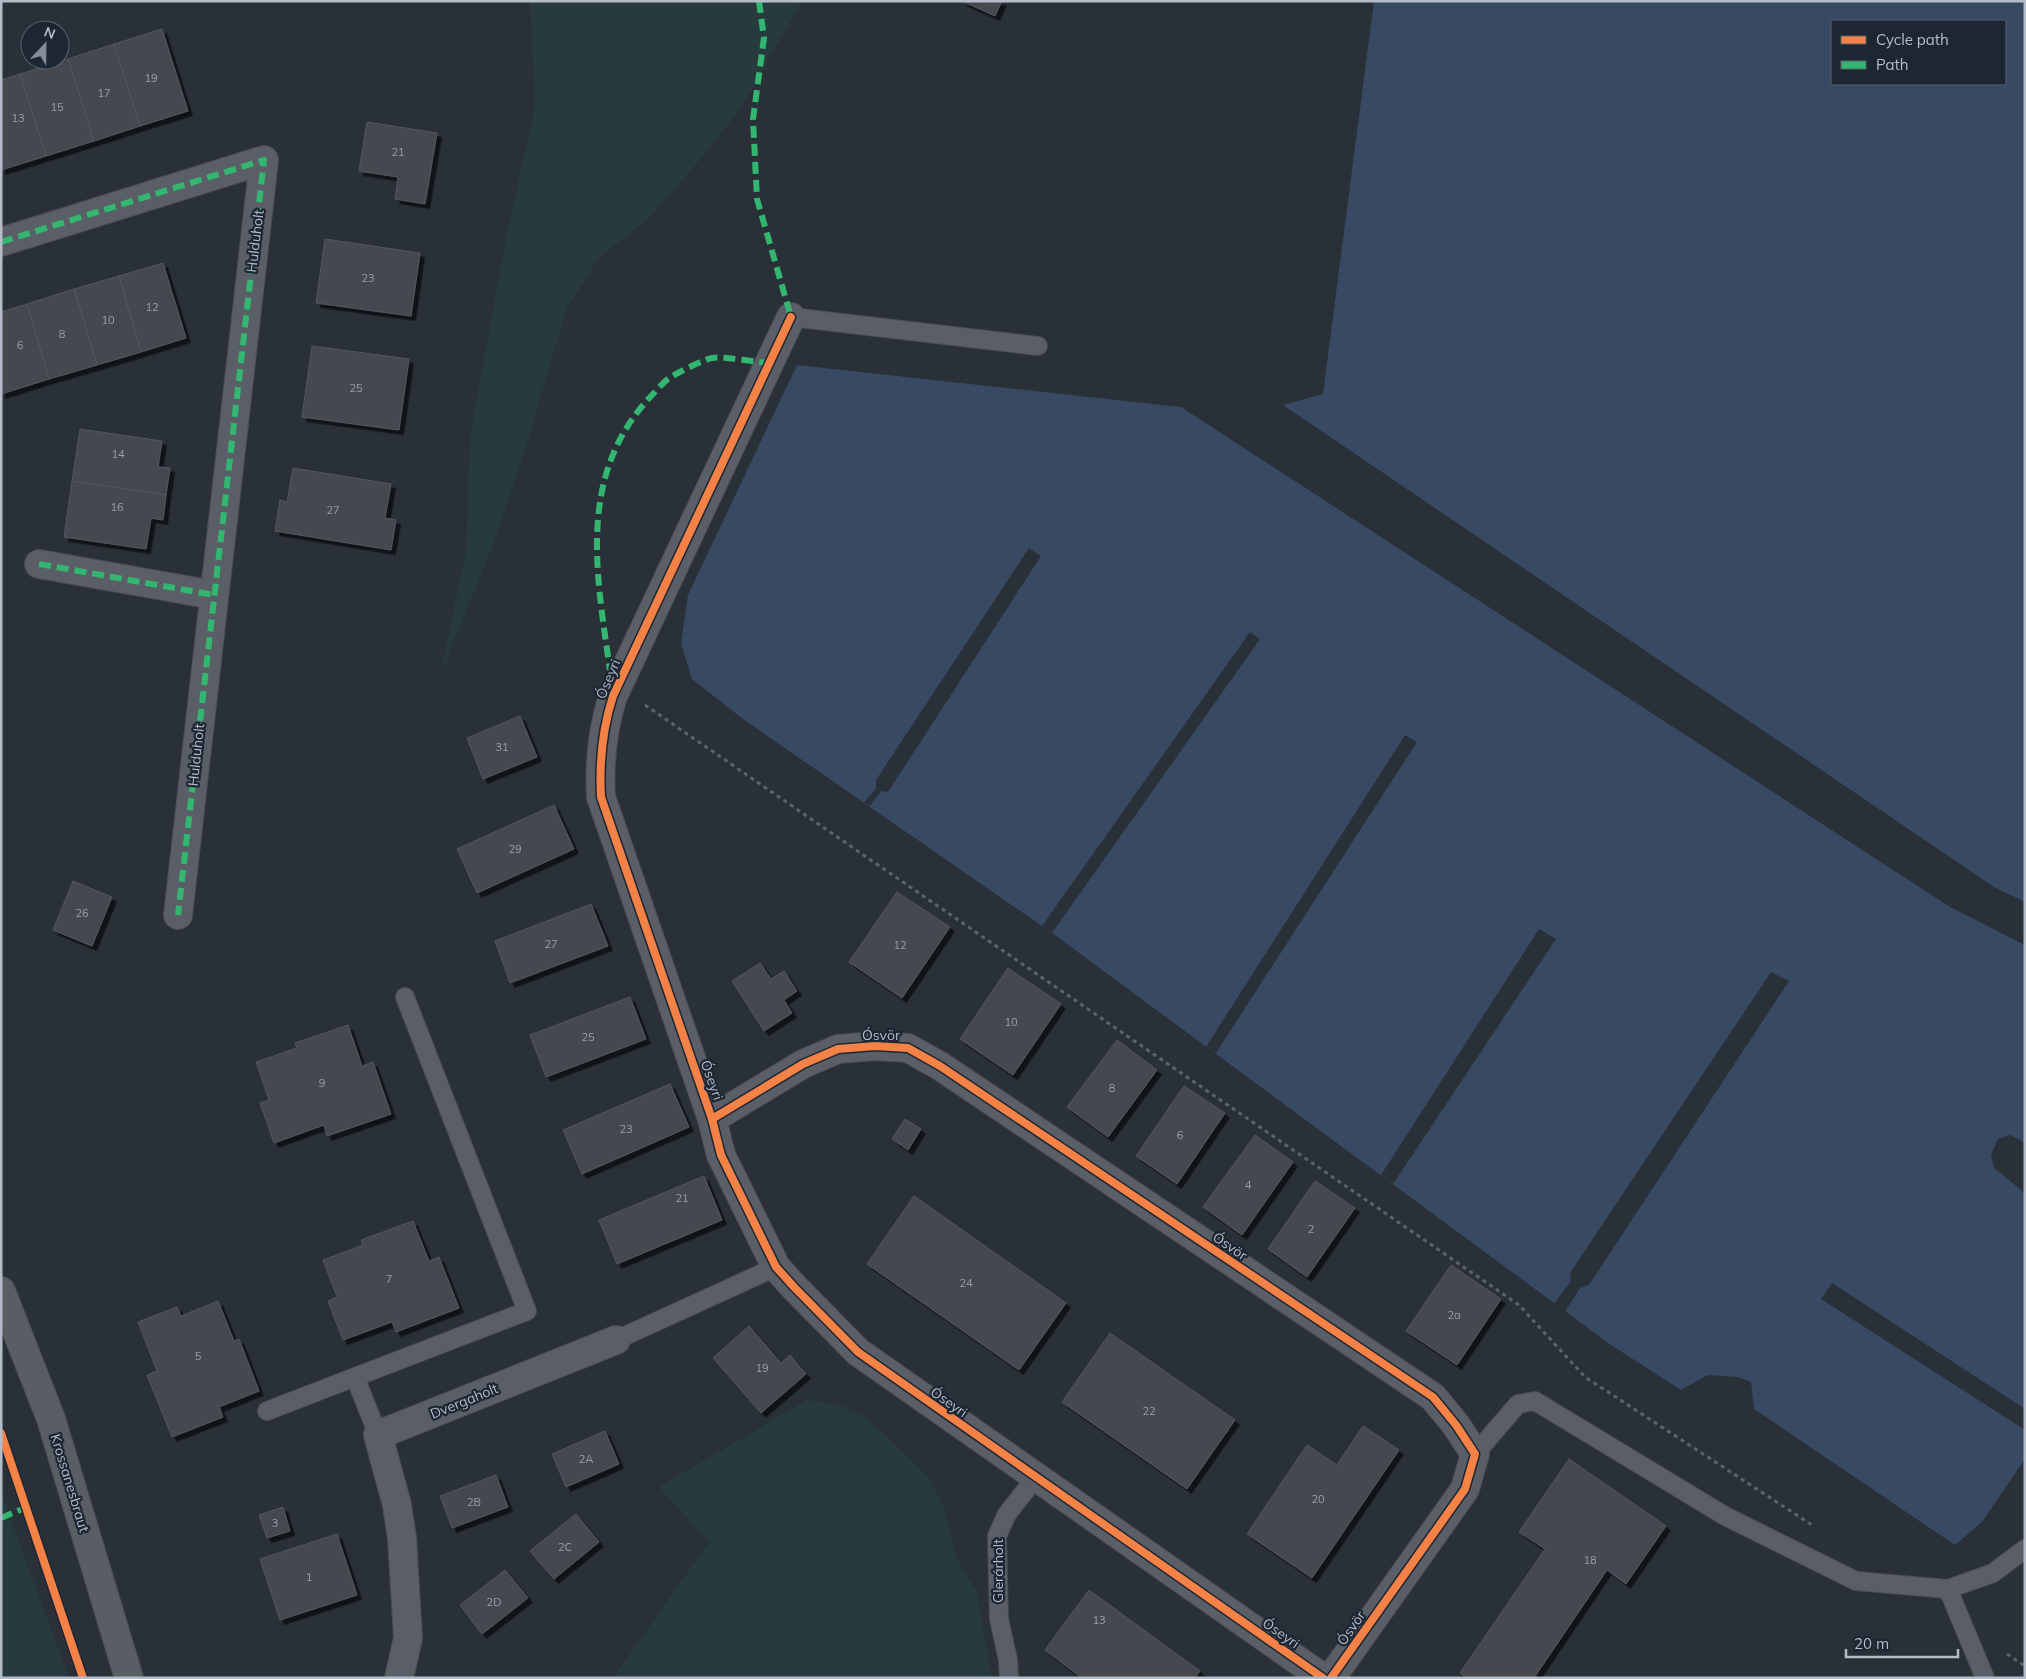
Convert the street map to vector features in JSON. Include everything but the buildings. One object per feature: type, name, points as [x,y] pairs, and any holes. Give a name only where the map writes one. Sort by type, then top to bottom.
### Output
[{"type":"street","name":"Hulduholt","points":[[1,242],[264,160],[178,915]]},
{"type":"street","name":"Óseyri","points":[[790,316],[618,686],[602,735],[599,766],[601,797],[712,1118],[721,1156],[776,1267],[858,1352],[1323,1678]]},
{"type":"street","points":[[39,564],[214,595]]},
{"type":"street","name":"Ósvör","points":[[712,1118],[803,1064],[838,1049],[875,1046],[908,1048],[940,1066],[1433,1398],[1456,1425],[1475,1454],[1465,1489],[1331,1678]]},
{"type":"street","name":"Krossanesbraut","points":[[1,1291],[51,1419],[129,1678]]},
{"type":"street","name":"Dvergaholt","points":[[378,1435],[616,1340]]},
{"type":"street","points":[[378,1435],[397,1505],[402,1538],[408,1638],[400,1678]]},
{"type":"lane","points":[[790,316],[1038,346]]},
{"type":"lane","points":[[267,1412],[527,1311],[406,997]]},
{"type":"lane","name":"Dvergaholt","points":[[616,1340],[776,1267]]},
{"type":"lane","points":[[355,1377],[378,1435]]},
{"type":"lane","points":[[1475,1454],[1518,1404],[1535,1401],[1725,1516],[1856,1581],[1948,1589],[1993,1573],[2023,1553]]},
{"type":"lane","name":"Glerárholt","points":[[1009,1678],[1008,1660],[999,1619],[996,1536],[1007,1514],[1037,1476]]},
{"type":"lane","points":[[1948,1589],[1985,1678]]},
{"type":"path","points":[[618,686],[1518,1305],[1585,1377],[1814,1526]]},
{"type":"path","points":[[1963,1623],[2025,1666]]},
{"type":"green space","points":[[530,1],[802,1],[741,108],[705,154],[649,218],[599,258],[567,308],[526,447],[493,545],[440,676],[466,551],[470,436],[506,238],[535,106]]},
{"type":"green space","points":[[807,1400],[842,1406],[866,1417],[930,1478],[944,1509],[957,1559],[977,1592],[992,1678],[613,1678],[709,1542],[659,1487]]},
{"type":"green space","points":[[1,1493],[69,1678],[1,1678]]},
{"type":"water","points":[[1374,1],[2025,1],[2025,902],[1994,887],[1283,405],[1323,394]]},
{"type":"water","points":[[797,365],[1181,407],[1950,907],[2025,945],[2025,1143],[2010,1135],[1998,1139],[1991,1155],[1994,1168],[2025,1193],[2025,1459],[1982,1522],[1955,1545],[1754,1409],[1751,1382],[1738,1377],[1708,1375],[1681,1390],[1611,1345],[1052,933],[743,719],[692,679],[681,644],[688,595]]},
{"type":"pier","points":[[1029,548],[1041,556],[888,792],[881,791],[870,806],[864,802],[876,789],[876,780]]},
{"type":"pier","points":[[1250,632],[1260,639],[1052,933],[1042,926]]},
{"type":"pier","points":[[1405,735],[1417,742],[1216,1053],[1206,1047]]},
{"type":"pier","points":[[1539,929],[1556,939],[1393,1184],[1381,1175]]},
{"type":"pier","points":[[1771,972],[1789,981],[1589,1285],[1580,1288],[1565,1312],[1554,1304],[1571,1281],[1570,1273]]},
{"type":"pier","points":[[1832,1283],[2025,1409],[2025,1430],[1821,1299]]},
{"type":"marked path","points":[[759,1],[764,38],[753,119],[757,199],[791,317]]},
{"type":"marked path","points":[[1,242],[264,160],[178,915]]},
{"type":"marked path","points":[[613,693],[598,575],[597,536],[601,498],[610,461],[628,426],[654,393],[671,377],[712,358],[731,358],[769,363]]},
{"type":"marked path","points":[[39,564],[214,595]]},
{"type":"marked path","points":[[1,1518],[27,1507]]},
{"type":"cycle path","points":[[791,317],[613,696],[606,721],[601,758],[601,797],[712,1119],[721,1155],[776,1267],[858,1352],[1323,1678]]},
{"type":"cycle path","points":[[712,1119],[803,1064],[838,1049],[875,1046],[908,1048],[940,1066],[1433,1397],[1456,1425],[1475,1454],[1465,1489],[1331,1678]]},
{"type":"cycle path","points":[[1,1433],[83,1678]]}]
